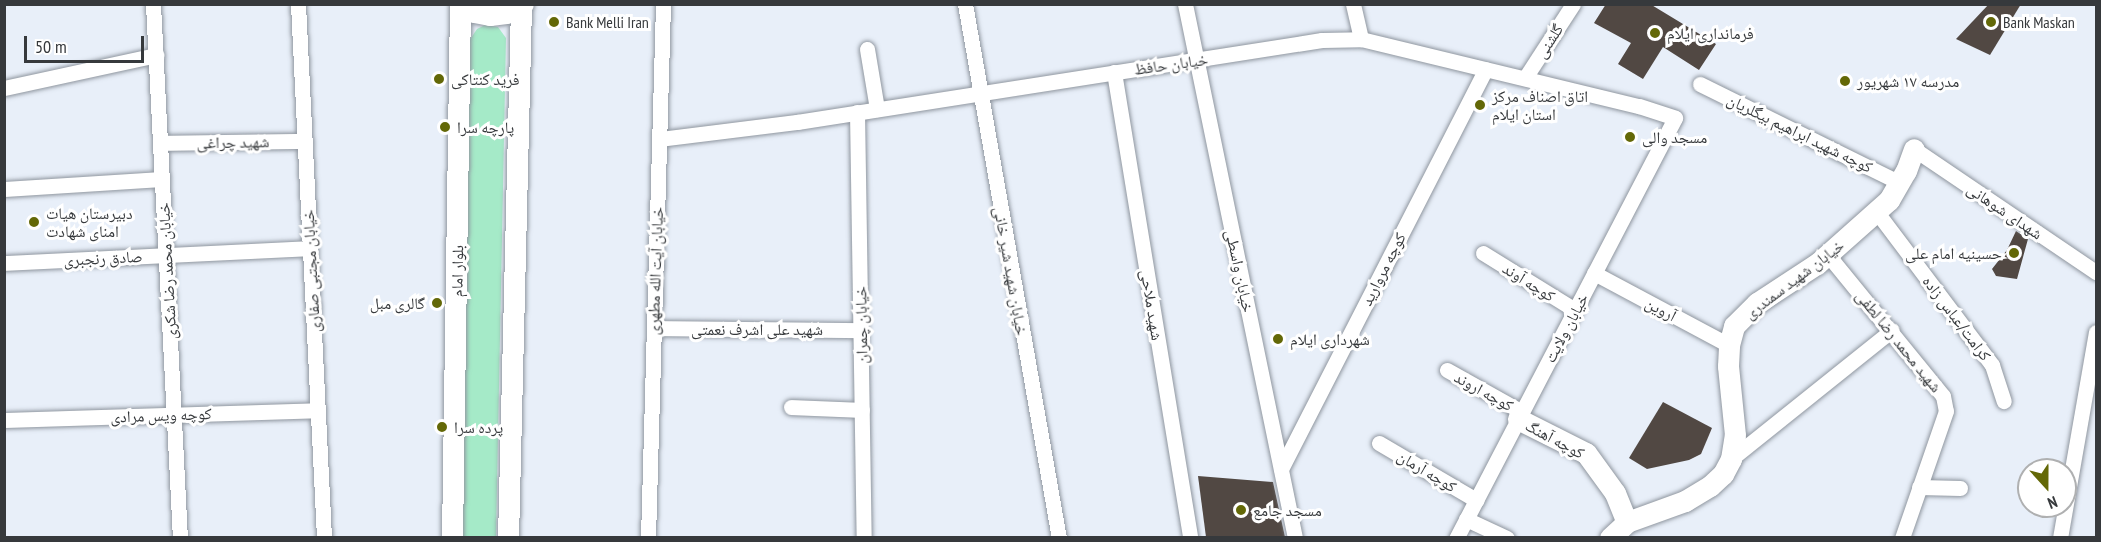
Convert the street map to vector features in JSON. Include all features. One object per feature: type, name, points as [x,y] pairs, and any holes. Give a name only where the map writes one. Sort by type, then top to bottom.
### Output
[{"type":"main road","points":[[460,5],[474,12],[490,15],[506,13],[522,5],[508,537]]},
{"type":"main road","name":"بلوار امام","points":[[452,537],[460,5]]},
{"type":"main road","name":"خیابان شهید سمندری","points":[[1610,537],[1627,522],[1685,501],[1710,486],[1723,474],[1731,459],[1735,435],[1728,366],[1729,345],[1734,326],[1757,303],[1828,255],[1876,211],[1900,183],[1914,150]]},
{"type":"main road","name":"کوچه آهنگ","points":[[1520,416],[1586,453],[1615,493],[1627,522]]},
{"type":"street","name":"خیابان محمد رضا شکری","points":[[153,4],[180,537]]},
{"type":"street","name":"خیابان مجتبی صفاری","points":[[298,4],[324,537]]},
{"type":"street","name":"خیابان آیت الله مطهری","points":[[648,537],[663,4]]},
{"type":"street","name":"خیابان شهید شیر خانی","points":[[965,4],[978,92],[1059,537]]},
{"type":"street","name":"خیابان واسطی","points":[[1185,4],[1295,537]]},
{"type":"street","points":[[1353,4],[1361,39]]},
{"type":"street","name":"گلشنی","points":[[1525,78],[1573,4]]},
{"type":"street","name":"خیابان حافظ","points":[[660,139],[857,112],[1322,40],[1361,39],[1639,106],[1675,118]]},
{"type":"street","points":[[867,50],[877,109]]},
{"type":"street","points":[[4,88],[156,55]]},
{"type":"street","name":"کوچه مروارید","points":[[1281,469],[1486,69]]},
{"type":"street","name":"شهید ملاحی","points":[[1114,72],[1190,537]]},
{"type":"street","name":"کوچه شهید ابراهیم بیگلریان","points":[[1700,84],[1900,183]]},
{"type":"street","name":"خیابان چمران","points":[[857,112],[864,537]]},
{"type":"street","name":"خیابان ولایت","points":[[1456,537],[1675,118]]},
{"type":"street","name":"شهید چراغی","points":[[160,143],[305,141]]},
{"type":"street","name":"شهدای شوهانی","points":[[1914,150],[2097,272]]},
{"type":"street","points":[[4,189],[162,178]]},
{"type":"street","name":"کرامت/عباس زاده","points":[[1876,211],[1992,365],[2004,401]]},
{"type":"street","name":"صادق رنجبری","points":[[4,263],[310,248]]},
{"type":"street","name":"کوچه آوند","points":[[1483,253],[1575,310]]},
{"type":"street","name":"شهید محمد رضا لطفی","points":[[1828,255],[1892,330],[1943,396],[1946,411],[1902,537]]},
{"type":"street","name":"آروین","points":[[1594,273],[1729,345]]},
{"type":"street","name":"شهید علی اشرف نعمتی","points":[[654,328],[861,330]]},
{"type":"street","points":[[1731,459],[1892,330]]},
{"type":"street","points":[[2060,537],[2097,332]]},
{"type":"street","name":"کوچه اروند","points":[[1447,370],[1520,416]]},
{"type":"street","points":[[791,407],[862,410]]},
{"type":"street","name":"کوچه ویس مرادی","points":[[4,420],[318,410]]},
{"type":"street","name":"کوچه آرمان","points":[[1379,443],[1476,500]]},
{"type":"street","points":[[1919,487],[1960,488]]},
{"type":"street","points":[[1466,519],[1507,537]]},
{"type":"green space","points":[[485,25],[498,27],[506,38],[496,537],[458,538],[469,41],[477,29]]},
{"type":"building","name":"فرمانداری ایلام","points":[[1606,4],[1650,4],[1716,44],[1699,70],[1663,47],[1643,79],[1618,64],[1631,43],[1594,23]]},
{"type":"building","name":"Bank Maskan","points":[[1989,4],[2021,4],[1990,55],[1956,39]]},
{"type":"building","name":"حسینیه امام علی","points":[[2016,231],[2028,239],[2017,279],[1996,276],[1992,269],[2007,250]]},
{"type":"building","points":[[1663,402],[1712,428],[1701,454],[1689,460],[1647,469],[1629,458]]},
{"type":"building","name":"مسجد جامع","points":[[1198,476],[1273,482],[1285,537],[1206,537]]},
{"type":"place","name":"Bank Melli Iran","points":[[554,22]]},
{"type":"place","name":"Bank Maskan","points":[[1991,22]]},
{"type":"place","name":"فرمانداری ایلام","points":[[1655,33]]},
{"type":"place","name":"فرید کنتاکی","points":[[439,79]]},
{"type":"place","name":"مدرسه ۱۷ شهریور","points":[[1845,81]]},
{"type":"place","name":"اتاق اصناف مرکز استان ایلام","points":[[1480,105]]},
{"type":"place","name":"پارچه سرا","points":[[445,127]]},
{"type":"place","name":"مسجد والی","points":[[1630,137]]},
{"type":"place","name":"دبیرستان هیات امنای شهادت","points":[[34,222]]},
{"type":"place","name":"حسینیه امام علی","points":[[2014,253]]},
{"type":"place","name":"گالری مبل","points":[[437,303]]},
{"type":"place","name":"شهرداری ایلام","points":[[1278,339]]},
{"type":"place","name":"پرده سرا","points":[[442,427]]},
{"type":"place","name":"مسجد جامع","points":[[1241,510]]}]
